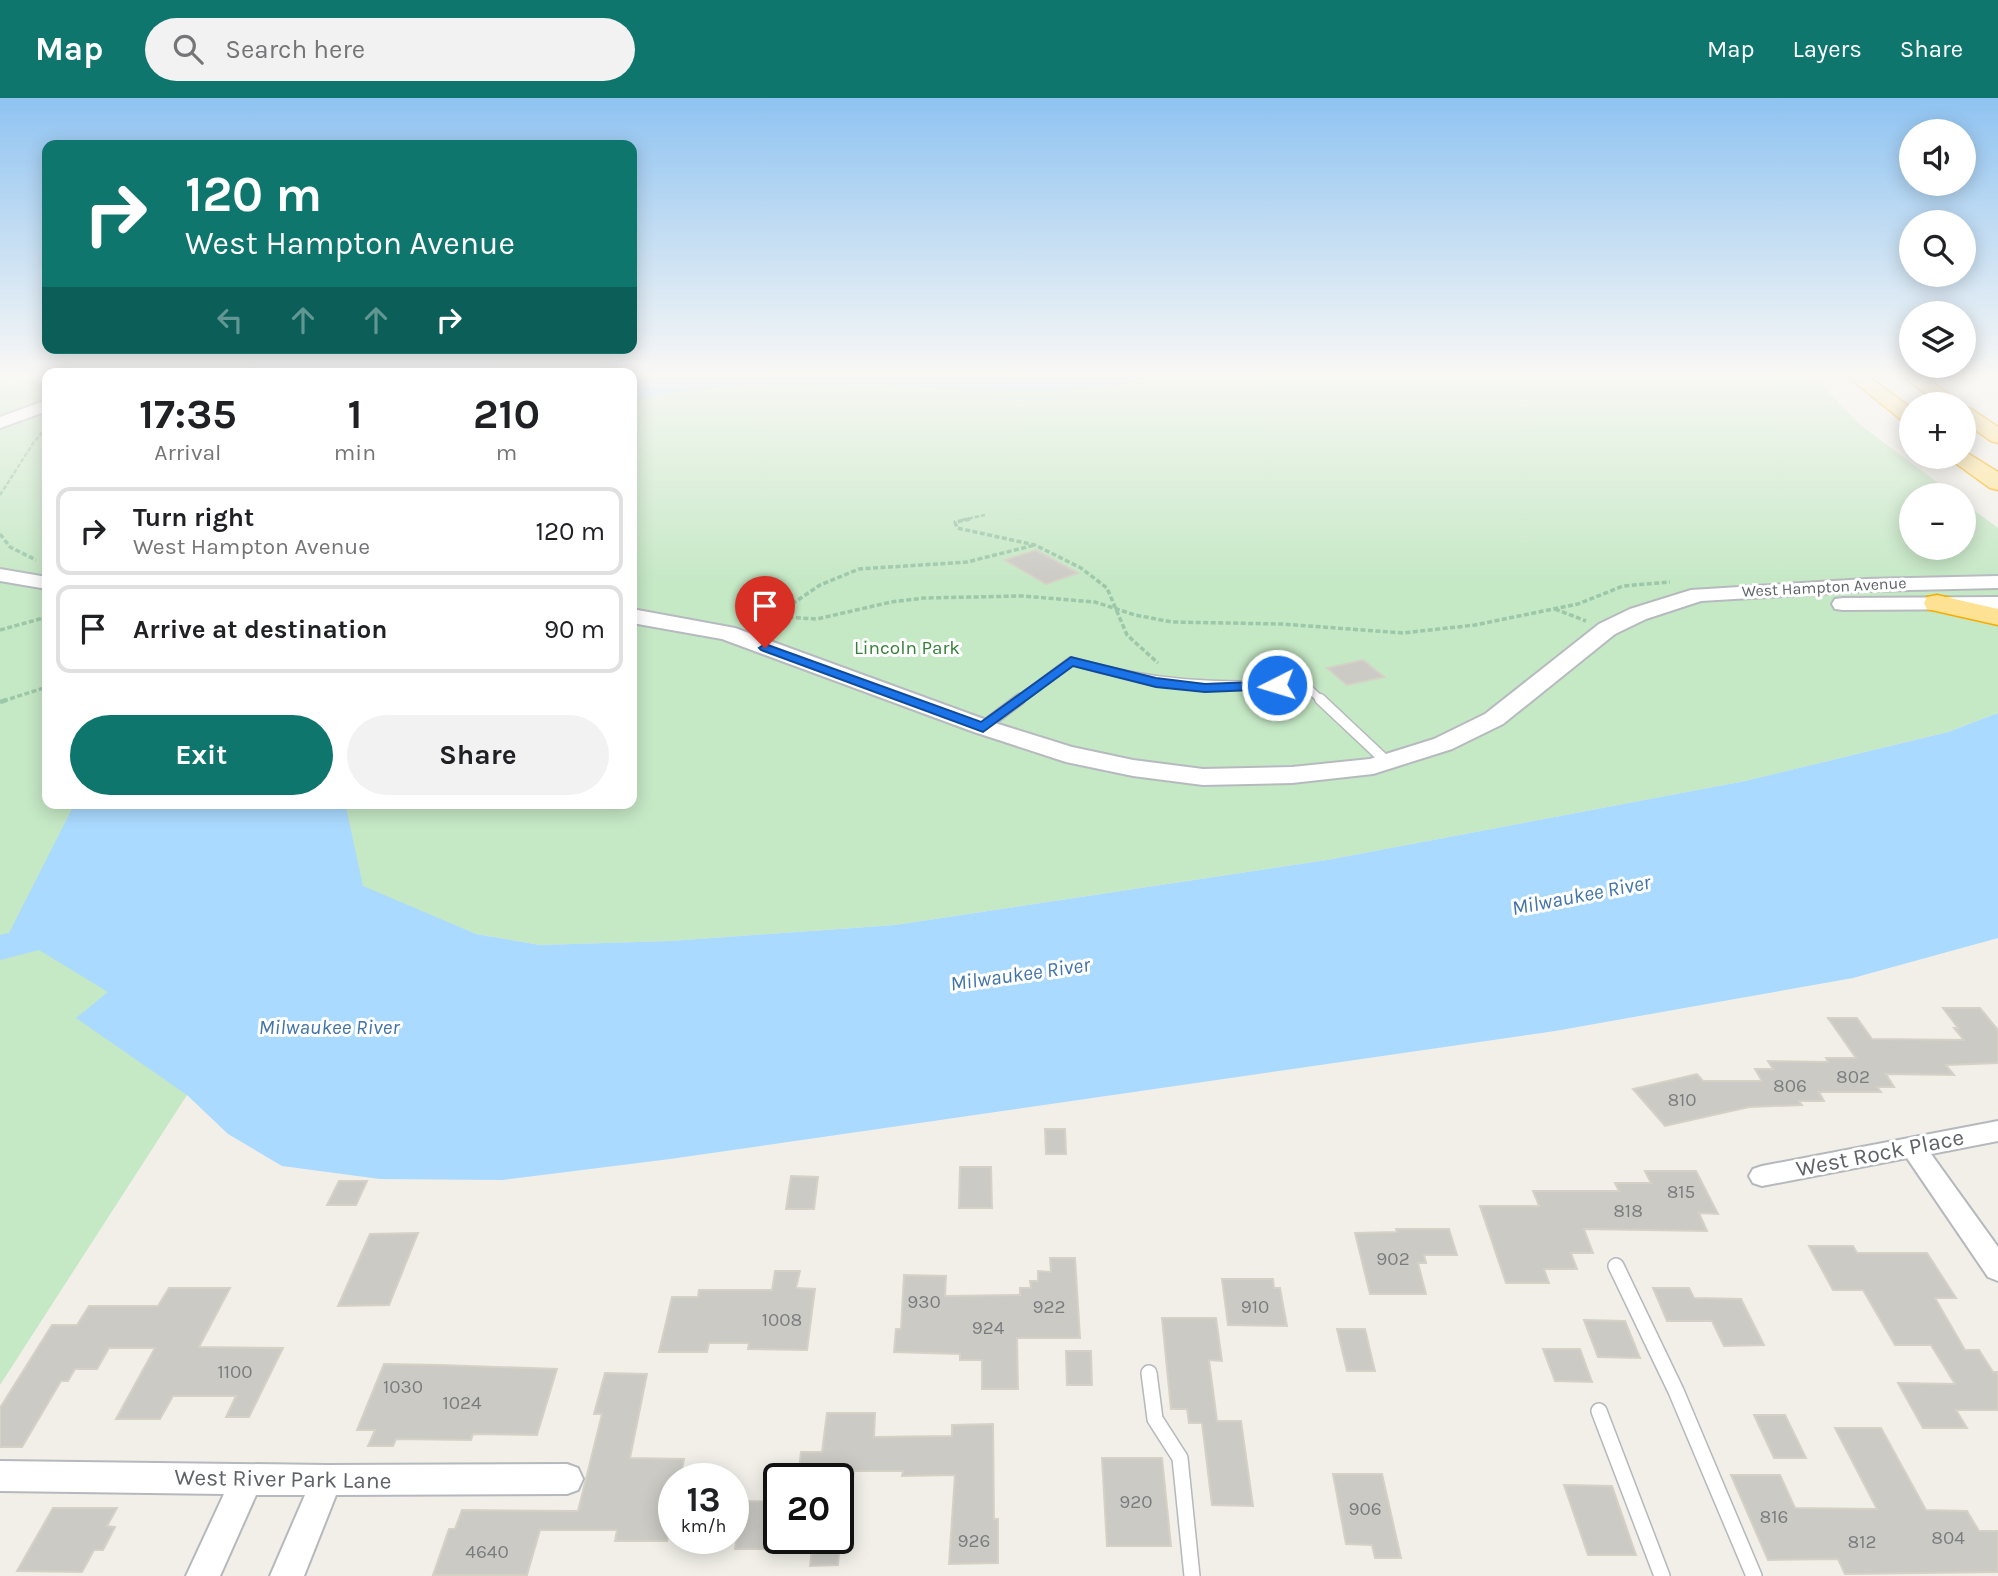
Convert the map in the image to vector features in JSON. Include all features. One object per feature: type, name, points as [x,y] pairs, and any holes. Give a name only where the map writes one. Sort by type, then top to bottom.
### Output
[{"type":"highway","points":[[1976,467],[1998,482]]},
{"type":"highway","points":[[1937,603],[1998,617]]},
{"type":"main road","points":[[0,575],[42,582]]},
{"type":"main road","name":"West Hampton Avenue","points":[[637,617],[727,634],[983,727],[1066,754],[1133,768],[1203,777],[1293,775],[1387,762],[1443,744],[1494,719],[1607,629],[1625,619],[1717,592],[1878,584],[1998,582]]},
{"type":"main road","name":"West Hampton Avenue","points":[[1652,610],[1730,604],[1998,603]]},
{"type":"street","name":"West Rock Place","points":[[1762,1176],[1998,1131]]},
{"type":"street","points":[[1913,1147],[1998,1269]]},
{"type":"street","name":"West River Park Lane","points":[[0,1476],[327,1480],[567,1479]]},
{"type":"street","points":[[204,1576],[247,1479]]},
{"type":"street","points":[[287,1576],[327,1480]]},
{"type":"lane","points":[[983,727],[1071,661],[1156,682],[1205,688],[1253,688],[1302,682],[1387,762]]},
{"type":"lane","points":[[1616,1266],[1676,1391],[1754,1576]]},
{"type":"lane","points":[[1149,1373],[1156,1419],[1180,1458],[1192,1576]]},
{"type":"lane","points":[[1599,1411],[1662,1576]]},
{"type":"path","points":[[0,495],[32,445]]},
{"type":"path","points":[[985,515],[955,523],[957,528],[1035,545],[1081,568],[1107,588],[1127,635],[1161,665],[1156,682]]},
{"type":"path","points":[[0,534],[10,547],[38,560]]},
{"type":"path","points":[[771,618],[856,570],[888,565],[958,564],[996,559],[1035,545]]},
{"type":"path","points":[[734,613],[771,618],[817,619],[891,602],[977,595],[1069,598],[1172,622],[1293,625],[1377,633],[1463,627],[1577,604],[1623,586],[1673,582]]},
{"type":"path","points":[[1554,608],[1607,629]]},
{"type":"path","points":[[0,630],[42,618]]},
{"type":"path","points":[[0,702],[42,689]]},
{"type":"green space","name":"Lincoln Park","points":[[0,445],[42,445],[42,809],[637,809],[637,445],[1887,445],[1899,454],[1899,469],[1919,469],[1938,483],[1899,483],[1899,560],[1976,560],[1976,512],[1998,528],[1998,713],[1948,732],[1745,781],[1327,860],[895,925],[670,941],[540,945],[476,934],[433,917],[187,1095],[0,1385]]},
{"type":"water","name":"Milwaukee River","points":[[1998,713],[1998,938],[1853,978],[1555,1031],[670,1159],[502,1180],[380,1179],[282,1166],[228,1134],[187,1095],[76,1018],[108,992],[39,950],[0,960],[0,935],[9,933],[72,809],[346,809],[363,886],[476,934],[540,945],[670,941],[895,925],[1327,860],[1745,781],[1948,732]]},
{"type":"building","points":[[1036,550],[1078,573],[1046,584],[1005,560]]},
{"type":"building","points":[[1363,660],[1384,677],[1347,685],[1327,668]]},
{"type":"building","points":[[1943,1008],[1980,1008],[1998,1030],[1998,1063],[1946,1065],[1954,1075],[1886,1074],[1894,1087],[1877,1087],[1881,1092],[1819,1092],[1824,1101],[1799,1101],[1802,1105],[1749,1107],[1665,1126],[1633,1089],[1697,1074],[1703,1081],[1762,1081],[1755,1069],[1773,1069],[1768,1061],[1828,1062],[1826,1058],[1856,1058],[1828,1018],[1857,1018],[1872,1039],[1964,1040]]},
{"type":"building","points":[[1045,1129],[1065,1129],[1066,1154],[1046,1154]]},
{"type":"building","points":[[960,1167],[991,1167],[992,1208],[959,1208]]},
{"type":"building","points":[[1645,1171],[1696,1171],[1718,1214],[1699,1213],[1707,1231],[1584,1229],[1593,1253],[1571,1253],[1577,1269],[1544,1269],[1549,1283],[1506,1283],[1480,1206],[1539,1206],[1533,1191],[1619,1191],[1615,1183],[1651,1183]]},
{"type":"building","points":[[791,1176],[818,1177],[814,1209],[786,1209]]},
{"type":"building","points":[[339,1181],[367,1181],[356,1205],[327,1205]]},
{"type":"building","points":[[1396,1229],[1449,1229],[1457,1255],[1424,1255],[1426,1263],[1418,1263],[1426,1294],[1370,1294],[1355,1233],[1397,1232]]},
{"type":"building","points":[[418,1233],[389,1305],[338,1306],[370,1234]]},
{"type":"building","points":[[1809,1246],[1853,1246],[1857,1253],[1927,1253],[1956,1298],[1935,1298],[1965,1350],[1979,1350],[1993,1372],[1998,1372],[1998,1410],[1956,1410],[1967,1428],[1923,1428],[1898,1383],[1955,1384],[1931,1345],[1895,1345],[1863,1290],[1833,1290]]},
{"type":"building","points":[[1050,1258],[1075,1258],[1080,1338],[1017,1338],[1018,1389],[982,1389],[982,1360],[960,1360],[960,1354],[894,1352],[896,1329],[901,1329],[904,1275],[946,1276],[945,1296],[1020,1295],[1020,1288],[1031,1288],[1030,1281],[1038,1281],[1038,1271],[1051,1272]]},
{"type":"building","points":[[775,1271],[800,1271],[796,1288],[815,1289],[807,1350],[748,1349],[749,1343],[709,1343],[707,1352],[659,1352],[672,1297],[698,1297],[699,1290],[772,1290]]},
{"type":"building","points":[[1222,1279],[1273,1279],[1274,1288],[1280,1288],[1287,1326],[1228,1325]]},
{"type":"building","points":[[169,1288],[230,1288],[199,1347],[283,1348],[249,1417],[226,1417],[236,1396],[173,1396],[160,1419],[116,1419],[155,1348],[109,1348],[97,1369],[75,1369],[68,1381],[61,1381],[22,1447],[0,1447],[0,1408],[52,1325],[77,1325],[89,1306],[158,1306]]},
{"type":"building","points":[[1653,1288],[1689,1288],[1694,1298],[1741,1299],[1764,1345],[1724,1346],[1712,1321],[1667,1321]]},
{"type":"building","points":[[1162,1318],[1216,1318],[1222,1361],[1209,1360],[1217,1421],[1241,1421],[1253,1506],[1212,1505],[1202,1423],[1189,1423],[1187,1409],[1171,1409]]},
{"type":"building","points":[[1584,1320],[1625,1321],[1640,1358],[1598,1357]]},
{"type":"building","points":[[1337,1329],[1365,1329],[1375,1371],[1347,1371]]},
{"type":"building","points":[[1543,1349],[1580,1349],[1592,1382],[1555,1381]]},
{"type":"building","points":[[1066,1351],[1091,1351],[1092,1385],[1067,1385]]},
{"type":"building","points":[[384,1364],[557,1369],[537,1435],[473,1434],[471,1440],[396,1439],[393,1446],[368,1446],[375,1430],[357,1430]]},
{"type":"building","points":[[605,1373],[647,1374],[630,1458],[684,1459],[683,1463],[658,1463],[658,1541],[615,1541],[617,1530],[540,1530],[527,1575],[433,1575],[449,1529],[455,1529],[462,1510],[578,1511],[602,1414],[594,1414]]},
{"type":"building","points":[[827,1413],[875,1413],[874,1437],[952,1436],[952,1425],[993,1424],[994,1519],[998,1519],[998,1563],[949,1564],[955,1475],[902,1476],[903,1471],[854,1471],[854,1463],[800,1463],[801,1452],[822,1452]]},
{"type":"building","points":[[1754,1415],[1785,1415],[1806,1458],[1774,1458]]},
{"type":"building","points":[[1835,1428],[1881,1428],[1926,1510],[1967,1511],[1979,1531],[1998,1531],[1998,1572],[1845,1574],[1838,1559],[1768,1560],[1731,1475],[1780,1475],[1795,1508],[1877,1509]]},
{"type":"building","points":[[1102,1458],[1162,1458],[1171,1546],[1107,1546]]},
{"type":"building","points":[[1333,1474],[1382,1474],[1401,1558],[1375,1558],[1372,1545],[1346,1544]]},
{"type":"building","points":[[1564,1485],[1612,1486],[1636,1555],[1588,1555]]},
{"type":"building","points":[[749,1501],[763,1502],[763,1549],[749,1549]]},
{"type":"building","points":[[53,1508],[117,1508],[107,1526],[115,1527],[103,1550],[94,1550],[82,1572],[17,1571]]},
{"type":"building","points":[[811,1554],[839,1554],[838,1565],[810,1566]]},
{"type":"route","points":[[765,648],[983,727],[1071,661],[1156,682],[1205,688],[1277,685]]}]
